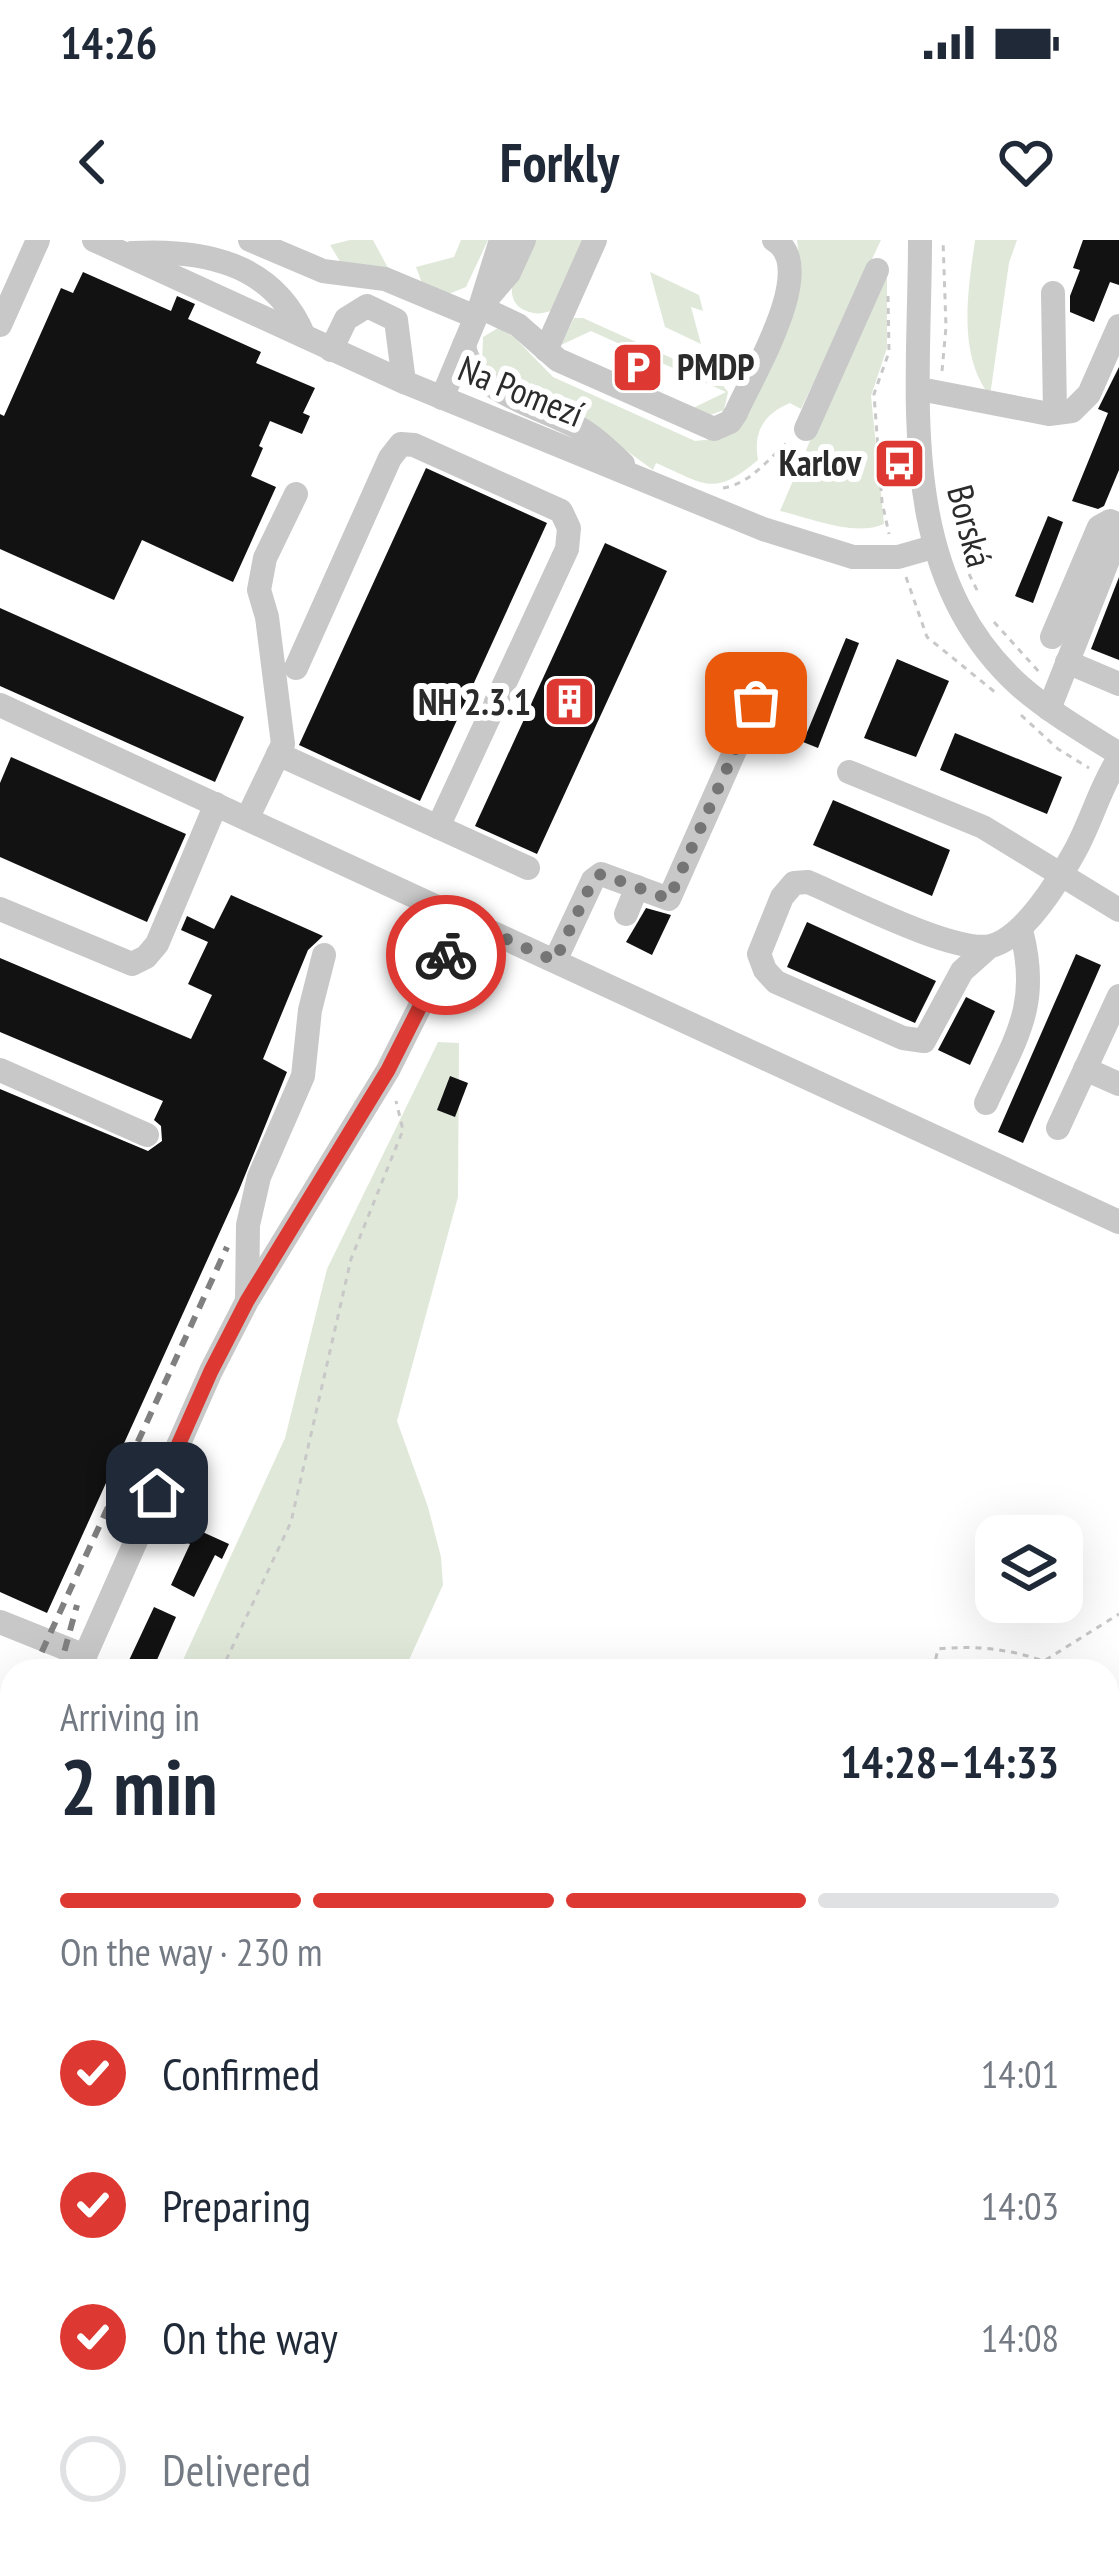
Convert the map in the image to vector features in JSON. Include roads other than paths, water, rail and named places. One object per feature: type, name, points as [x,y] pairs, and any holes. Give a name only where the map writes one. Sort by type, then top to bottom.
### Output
[{"type":"street","points":[[0,325],[38,240]]},
{"type":"street","name":"Na Pomezí","points":[[94,240],[220,309],[304,336],[643,481],[831,552],[898,557],[933,547]]},
{"type":"street","points":[[250,240],[323,271],[385,279],[518,325],[558,360],[707,429],[723,427],[736,413],[792,288],[790,257],[785,246],[774,240]]},
{"type":"street","points":[[442,398],[478,312],[501,240]]},
{"type":"street","points":[[478,312],[509,274],[524,240]]},
{"type":"street","points":[[546,350],[596,240]]},
{"type":"street","name":"Borská","points":[[920,240],[930,390],[920,477],[933,547],[948,588],[982,644],[1021,686],[1053,698],[1119,756]]},
{"type":"street","points":[[123,253],[166,251],[244,270],[276,289],[293,309],[304,336]]},
{"type":"street","points":[[806,429],[883,281]]},
{"type":"street","points":[[1053,293],[1055,413]]},
{"type":"street","points":[[331,350],[346,319],[367,306],[396,320],[404,382]]},
{"type":"street","points":[[930,390],[1055,413],[1072,411],[1089,394],[1119,326]]},
{"type":"street","points":[[464,344],[477,375],[584,430],[643,481]]},
{"type":"street","points":[[296,668],[390,458],[401,444],[414,445],[561,511],[569,528],[567,549],[438,827]]},
{"type":"street","points":[[247,819],[283,744],[267,617],[250,596],[296,494]]},
{"type":"street","points":[[1052,637],[1099,527],[1110,521],[1119,528],[1053,698]]},
{"type":"street","points":[[1067,662],[1119,684]]},
{"type":"street","points":[[555,961],[593,880],[609,875],[669,899],[756,703]]},
{"type":"street","points":[[0,705],[1119,1222]]},
{"type":"street","points":[[278,754],[528,868]]},
{"type":"street","points":[[990,946],[956,944],[808,881],[794,883],[782,897],[759,954],[776,982],[903,1038],[924,1041],[962,971],[990,946],[1021,930],[1059,875],[1076,850],[1119,756]]},
{"type":"street","points":[[849,772],[982,827],[1119,910]]},
{"type":"street","points":[[0,909],[132,964],[146,958],[157,944],[216,804]]},
{"type":"street","points":[[626,914],[637,887]]},
{"type":"street","points":[[87,1659],[211,1371],[247,1301],[388,1070],[464,920]]},
{"type":"street","points":[[986,1103],[1024,1020],[1031,988],[1021,930]]},
{"type":"street","points":[[247,1301],[248,1225],[259,1177],[303,1076],[310,1010],[324,955]]},
{"type":"street","points":[[1058,1129],[1119,996]]},
{"type":"street","points":[[1085,1069],[1119,1084]]},
{"type":"street","points":[[0,1070],[148,1135]]},
{"type":"street","points":[[0,1622],[75,1659]]},
{"type":"railway","points":[[38,1659],[227,1247]]},
{"type":"railway","points":[[62,1659],[77,1605]]},
{"type":"place","name":"PMDP","points":[[638,367]]},
{"type":"place","name":"Karlov","points":[[900,463]]},
{"type":"place","name":"NH 2.3.1","points":[[570,702]]}]
